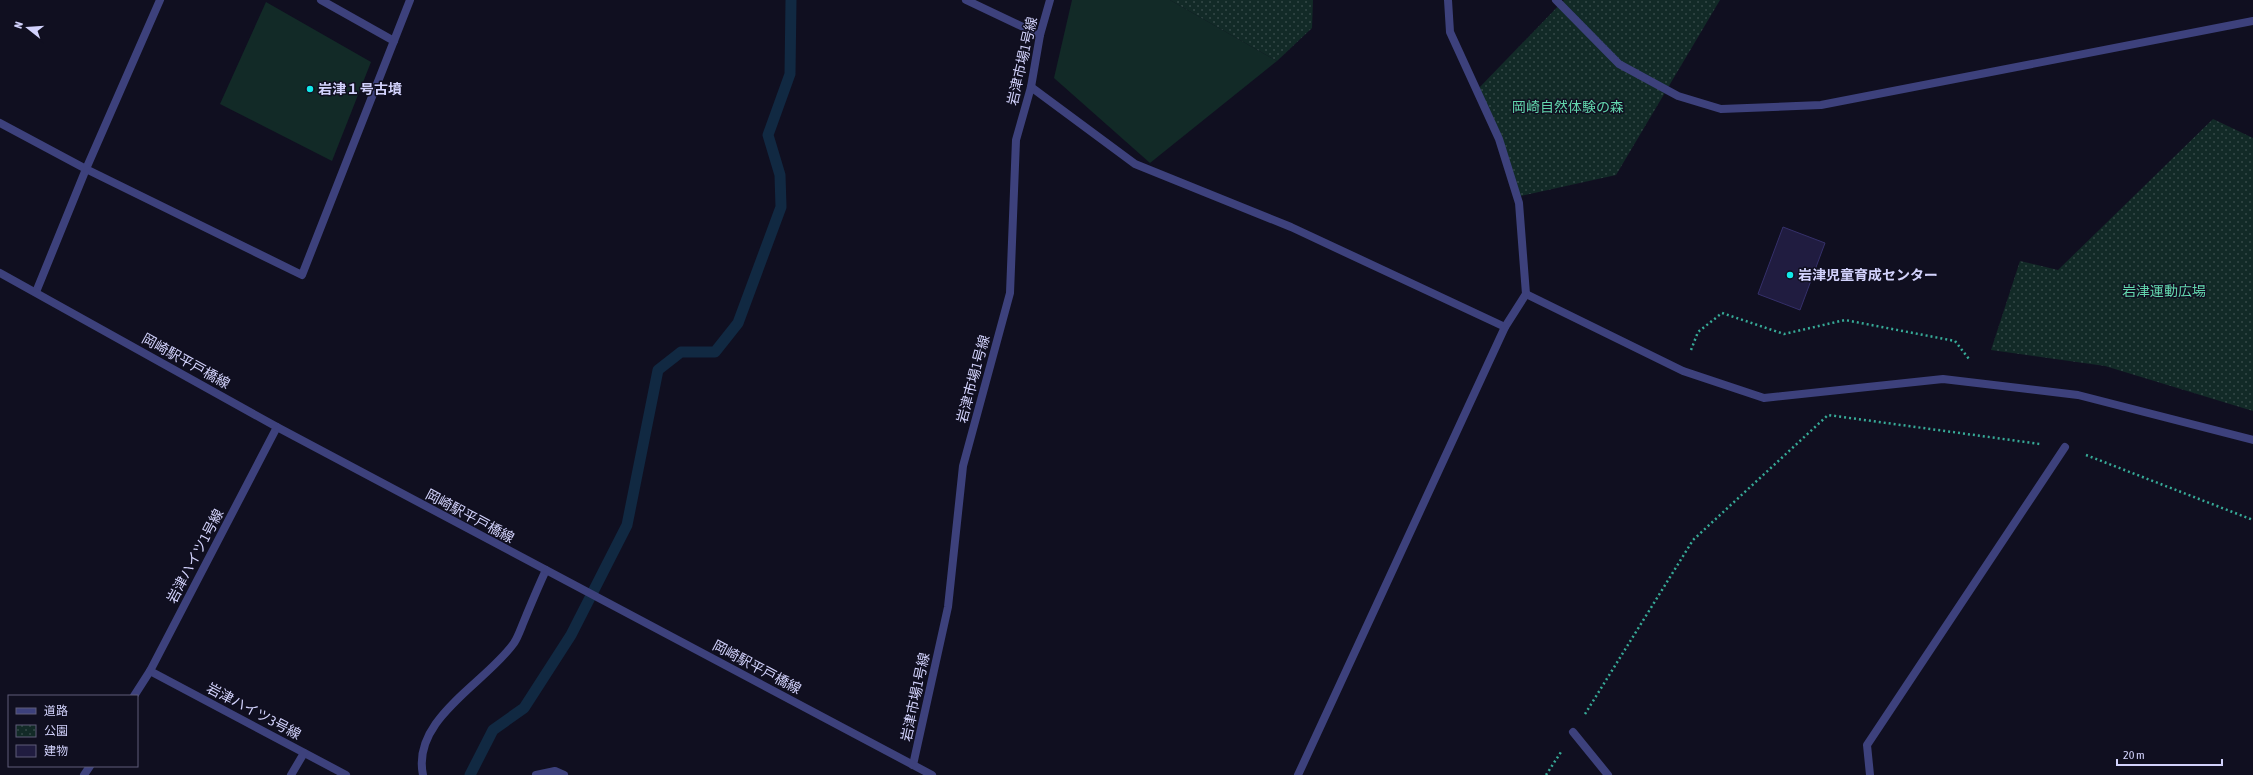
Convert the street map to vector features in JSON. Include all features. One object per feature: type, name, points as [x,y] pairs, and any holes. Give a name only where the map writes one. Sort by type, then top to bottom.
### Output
[{"type":"street","points":[[36,292],[86,170],[160,0]]},
{"type":"street","points":[[321,0],[394,41]]},
{"type":"street","points":[[0,123],[86,170],[302,275],[410,0]]},
{"type":"street","points":[[966,0],[1040,35]]},
{"type":"street","name":"岩津市場1号線","points":[[913,765],[948,607],[963,466],[1010,293],[1016,140],[1031,87],[1040,35],[1050,0]]},
{"type":"street","points":[[1298,775],[1505,327],[1526,294],[1519,203],[1499,139],[1450,32],[1448,0]]},
{"type":"street","points":[[1556,0],[1619,64],[1678,96],[1721,110],[1822,105],[2253,21]]},
{"type":"street","points":[[1031,87],[1135,164],[1291,227],[1505,327]]},
{"type":"street","name":"岡崎駅平戸橋線","points":[[0,273],[276,427],[932,775]]},
{"type":"street","points":[[1526,294],[1683,371],[1764,398],[1943,379],[2078,395],[2253,440]]},
{"type":"street","name":"岩津ハイツ1号線","points":[[135,695],[150,671],[276,427]]},
{"type":"street","points":[[1870,775],[1867,745],[2065,447]]},
{"type":"street","points":[[423,775],[422,755],[434,724],[451,705],[484,677],[514,642],[546,570]]},
{"type":"street","name":"岩津ハイツ3号線","points":[[150,671],[346,775]]},
{"type":"street","points":[[1573,732],[1608,775]]},
{"type":"street","points":[[291,775],[304,753]]},
{"type":"street","points":[[536,775],[555,771],[564,775]]},
{"type":"path","points":[[1683,371],[1698,332],[1722,313],[1784,334],[1845,320],[1955,341],[1990,384]]},
{"type":"path","points":[[1546,775],[1693,540],[1828,415],[2065,447],[2253,520]]},
{"type":"green space","points":[[1072,0],[1170,0],[1277,61],[1150,163],[1054,78]]},
{"type":"green space","points":[[1170,0],[1313,0],[1312,28],[1277,61]]},
{"type":"green space","name":"岡崎自然体験の森","points":[[1564,0],[1720,0],[1616,175],[1516,197],[1478,89]]},
{"type":"green space","points":[[266,2],[371,62],[332,161],[220,104]]},
{"type":"green space","name":"岩津運動広場","points":[[2213,119],[2253,138],[2253,411],[2105,366],[1991,350],[2020,261],[2058,270]]},
{"type":"building","points":[[1783,227],[1825,243],[1800,310],[1758,294]]},
{"type":"waterway","points":[[470,775],[493,730],[524,708],[571,635],[627,525],[658,370],[681,352],[715,352],[738,323],[781,207],[780,175],[768,135],[790,74],[791,0]]},
{"type":"place","name":"岩津１号古墳","points":[[310,89]]},
{"type":"place","name":"岩津児童育成センター","points":[[1790,275]]}]
